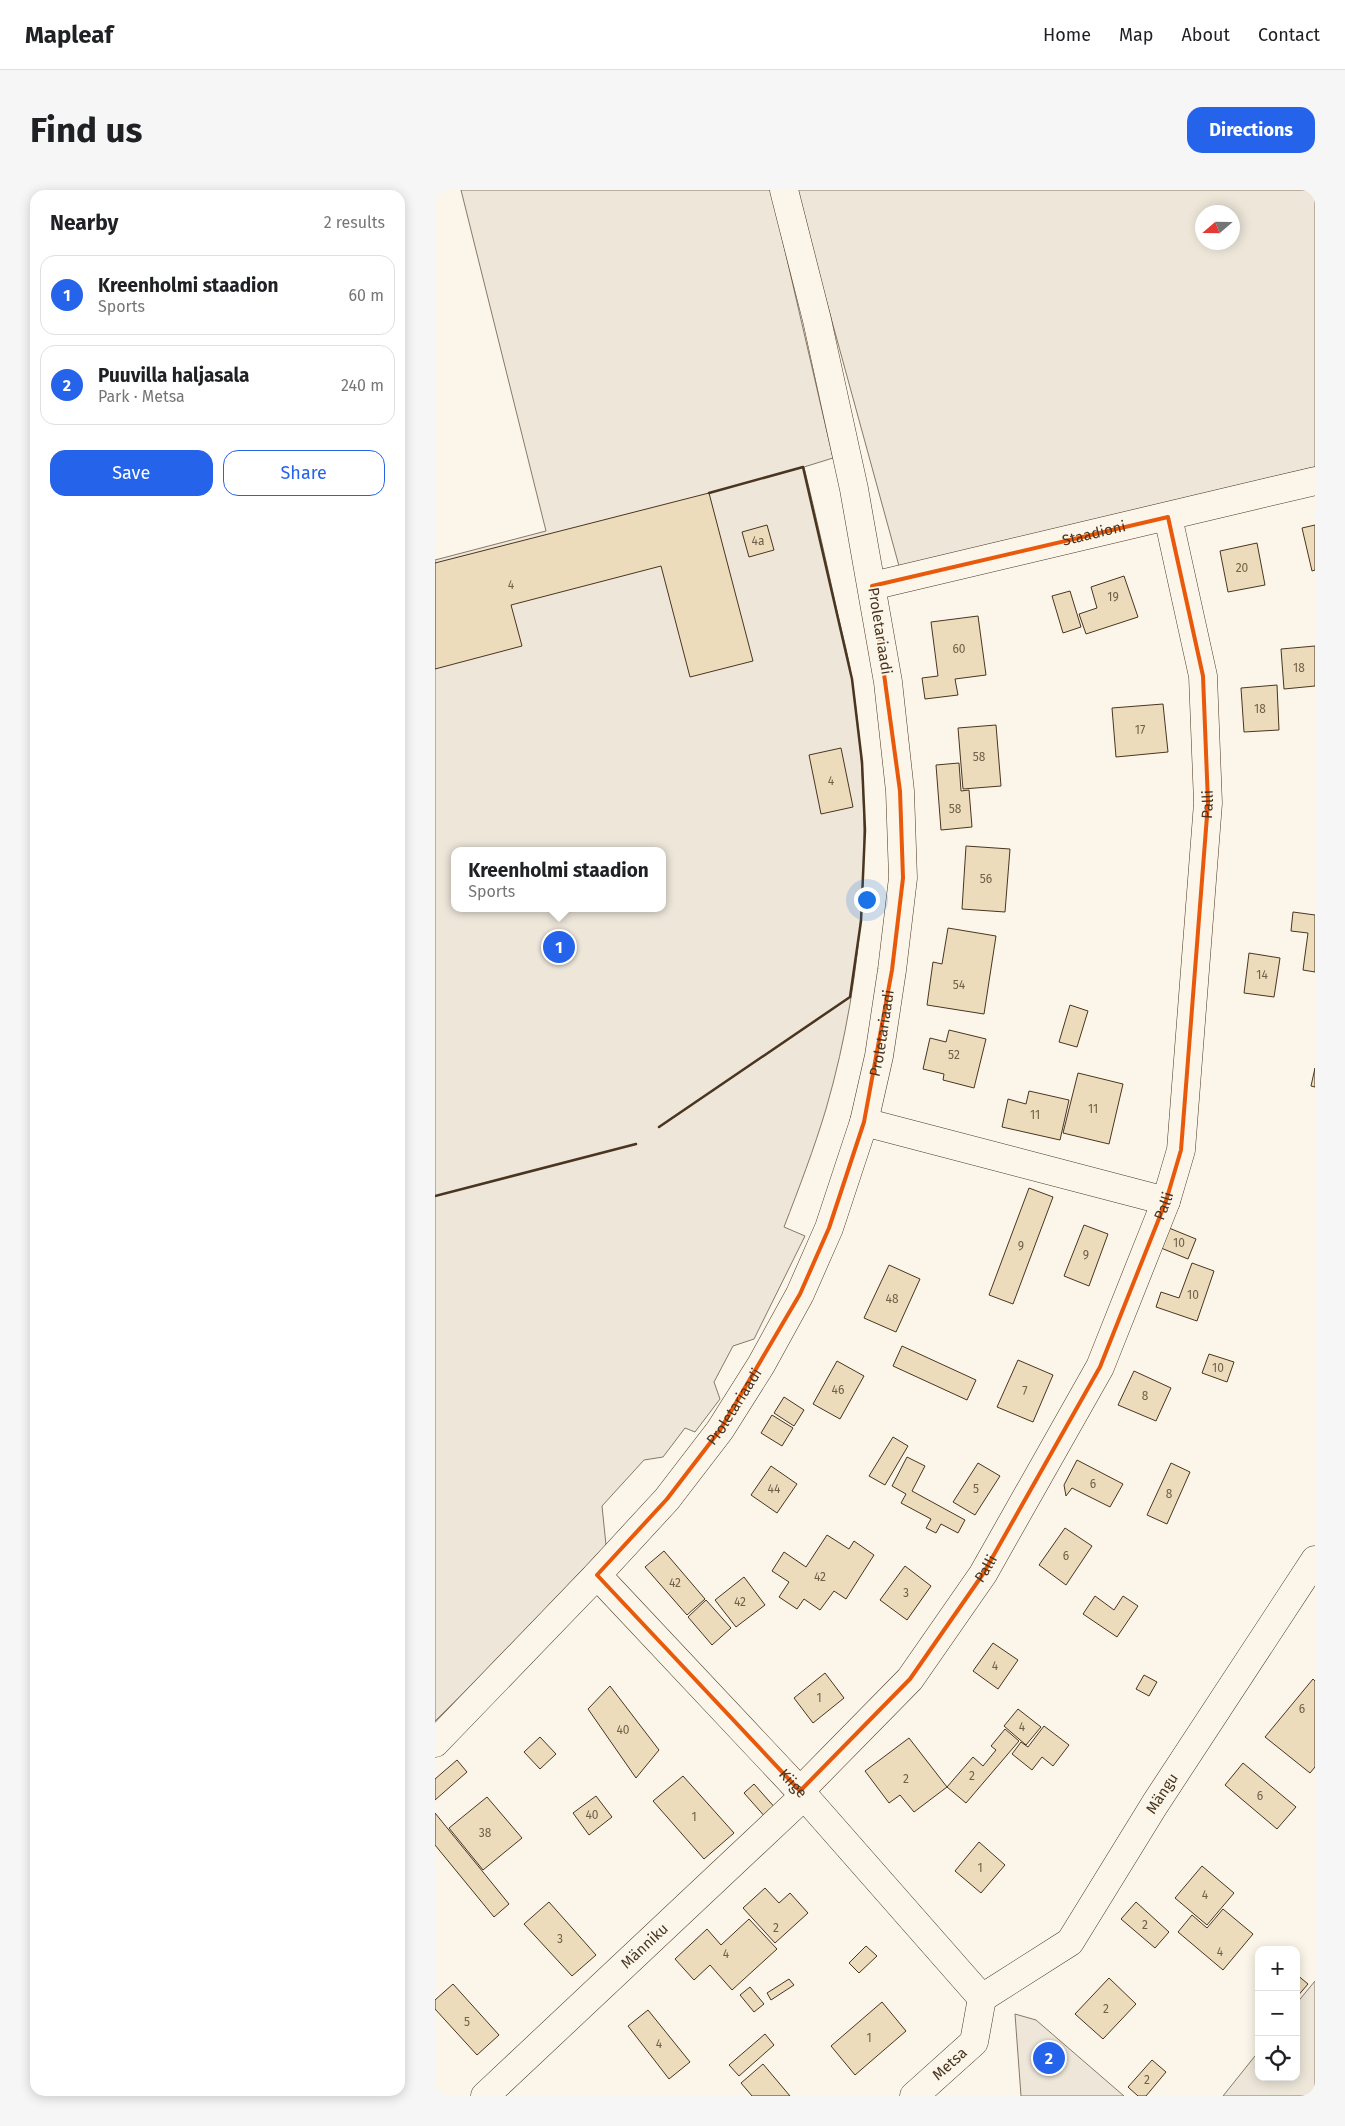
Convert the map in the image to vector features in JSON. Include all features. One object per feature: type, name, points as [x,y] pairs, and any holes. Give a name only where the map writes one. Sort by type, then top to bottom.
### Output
[{"type":"street","name":"Proletariaadi","points":[[435,1743],[597,1575],[667,1499],[720,1430],[761,1365],[800,1294],[829,1228],[865,1122],[879,1056],[891,980],[903,878],[899,781],[888,682],[854,489],[817,320],[784,190]]},
{"type":"street","name":"Staadioni","points":[[872,586],[1315,481]]},
{"type":"street","name":"Palli","points":[[802,1793],[910,1679],[983,1574],[1100,1367],[1165,1201],[1181,1150],[1208,803],[1203,676],[1168,517]]},
{"type":"street","points":[[865,1122],[1165,1201]]},
{"type":"street","name":"Mängu","points":[[982,1998],[1070,1942],[1155,1804],[1315,1560]]},
{"type":"street","name":"Kiige","points":[[597,1575],[802,1793],[982,1998]]},
{"type":"street","name":"Männiku","points":[[485,2096],[802,1793]]},
{"type":"street","name":"Metsa","points":[[914,2096],[974,2042],[982,1998]]},
{"type":"highlighted area","points":[[1168,517],[1203,676],[1208,803],[1181,1150],[1166,1201],[1100,1367],[983,1574],[910,1679],[800,1791],[597,1575],[667,1499],[720,1430],[800,1294],[829,1228],[864,1122],[892,970],[903,878],[900,791],[872,586]]},
{"type":"shaded area","points":[[461,190],[771,190],[833,458],[804,467],[852,680],[863,788],[862,896],[858,950],[850,1004],[840,1057],[826,1109],[784,1227],[805,1236],[754,1339],[733,1346],[714,1382],[720,1399],[695,1432],[685,1428],[663,1457],[644,1460],[602,1506],[606,1545],[483,1674],[435,1721],[435,560],[546,531]]},
{"type":"shaded area","points":[[796,190],[1315,190],[1315,467],[899,566]]},
{"type":"shaded area","points":[[1315,1981],[1315,2096],[1223,2096],[1255,2056],[1255,2081],[1300,2081],[1300,1999]]},
{"type":"shaded area","points":[[1015,2014],[1036,2020],[1124,2096],[1021,2096]]},
{"type":"building","points":[[709,493],[753,661],[690,677],[661,566],[511,605],[522,646],[435,669],[435,563]]},
{"type":"building","points":[[767,525],[774,550],[749,557],[742,532]]},
{"type":"building","points":[[1315,525],[1315,570],[1312,571],[1302,528]]},
{"type":"building","points":[[1257,543],[1265,585],[1228,592],[1220,551]]},
{"type":"building","points":[[1124,576],[1138,617],[1086,634],[1079,614],[1097,608],[1091,587]]},
{"type":"building","points":[[1070,591],[1081,627],[1063,633],[1052,596]]},
{"type":"building","points":[[978,616],[986,675],[955,679],[958,695],[925,699],[922,678],[938,676],[931,622]]},
{"type":"building","points":[[1315,646],[1315,686],[1284,689],[1281,649]]},
{"type":"building","points":[[1277,685],[1279,730],[1244,732],[1241,688]]},
{"type":"building","points":[[1163,704],[1168,752],[1116,757],[1112,708]]},
{"type":"building","points":[[996,725],[1001,786],[963,789],[958,728]]},
{"type":"building","points":[[841,748],[853,807],[821,814],[809,755]]},
{"type":"building","points":[[959,763],[961,791],[969,790],[972,827],[941,830],[936,765]]},
{"type":"building","points":[[966,846],[1010,849],[1005,912],[962,909]]},
{"type":"building","points":[[1293,912],[1315,915],[1315,972],[1303,970],[1308,933],[1291,931]]},
{"type":"building","points":[[948,928],[996,936],[984,1014],[927,1005],[933,962],[942,964]]},
{"type":"building","points":[[1249,953],[1280,958],[1274,997],[1244,993]]},
{"type":"building","points":[[1070,1005],[1088,1011],[1077,1047],[1059,1042]]},
{"type":"building","points":[[949,1030],[986,1039],[974,1088],[943,1080],[944,1074],[923,1069],[930,1038],[946,1042]]},
{"type":"building","points":[[1315,1068],[1315,1087],[1311,1086]]},
{"type":"building","points":[[1078,1073],[1123,1084],[1109,1144],[1063,1133]]},
{"type":"building","points":[[1029,1091],[1069,1100],[1060,1140],[1002,1127],[1008,1099],[1026,1104]]},
{"type":"building","points":[[1029,1188],[1053,1197],[1013,1304],[989,1295]]},
{"type":"building","points":[[1084,1225],[1108,1234],[1089,1286],[1064,1276]]},
{"type":"building","points":[[1169,1228],[1196,1239],[1188,1259],[1161,1248]]},
{"type":"building","points":[[1192,1263],[1214,1271],[1197,1321],[1156,1307],[1161,1292],[1179,1298]]},
{"type":"building","points":[[889,1265],[920,1279],[896,1332],[864,1318]]},
{"type":"building","points":[[902,1346],[976,1380],[967,1400],[893,1366]]},
{"type":"building","points":[[1209,1354],[1234,1362],[1227,1382],[1202,1373]]},
{"type":"building","points":[[1018,1360],[1053,1375],[1033,1422],[997,1407]]},
{"type":"building","points":[[837,1361],[864,1376],[840,1419],[813,1404]]},
{"type":"building","points":[[1134,1371],[1171,1388],[1156,1421],[1118,1405]]},
{"type":"building","points":[[784,1397],[804,1410],[794,1426],[774,1413]]},
{"type":"building","points":[[772,1415],[793,1428],[782,1446],[761,1433]]},
{"type":"building","points":[[893,1437],[908,1446],[885,1485],[869,1476]]},
{"type":"building","points":[[907,1457],[925,1466],[912,1491],[965,1520],[958,1533],[941,1524],[936,1533],[926,1528],[931,1519],[901,1503],[906,1494],[892,1486]]},
{"type":"building","points":[[1077,1460],[1123,1484],[1110,1507],[1072,1488],[1066,1496],[1064,1485]]},
{"type":"building","points":[[978,1463],[1000,1476],[975,1515],[953,1502]]},
{"type":"building","points":[[1171,1463],[1190,1472],[1167,1524],[1147,1515]]},
{"type":"building","points":[[771,1466],[797,1484],[777,1513],[751,1495]]},
{"type":"building","points":[[1065,1528],[1092,1546],[1066,1585],[1039,1565]]},
{"type":"building","points":[[827,1535],[849,1549],[854,1541],[874,1555],[846,1599],[834,1591],[820,1610],[804,1599],[797,1609],[779,1597],[789,1582],[772,1571],[784,1552],[806,1567]]},
{"type":"building","points":[[664,1551],[705,1599],[687,1615],[645,1567]]},
{"type":"building","points":[[905,1566],[931,1586],[907,1620],[880,1600]]},
{"type":"building","points":[[744,1577],[765,1605],[736,1627],[715,1600]]},
{"type":"building","points":[[1095,1596],[1114,1610],[1123,1596],[1138,1606],[1117,1637],[1083,1614]]},
{"type":"building","points":[[706,1600],[731,1628],[712,1645],[688,1617]]},
{"type":"building","points":[[993,1643],[1018,1660],[998,1689],[973,1671]]},
{"type":"building","points":[[825,1673],[844,1698],[813,1723],[794,1698]]},
{"type":"building","points":[[1144,1675],[1157,1682],[1149,1696],[1136,1689]]},
{"type":"building","points":[[1313,1679],[1315,1681],[1315,1767],[1310,1773],[1265,1737]]},
{"type":"building","points":[[610,1686],[659,1750],[636,1778],[588,1709]]},
{"type":"building","points":[[1018,1709],[1041,1727],[1026,1745],[1004,1726]]},
{"type":"building","points":[[1044,1726],[1069,1745],[1053,1766],[1042,1757],[1032,1770],[1012,1754],[1021,1742],[1028,1747]]},
{"type":"building","points":[[1005,1729],[1019,1741],[966,1803],[947,1787],[973,1757],[983,1766],[996,1750],[991,1746]]},
{"type":"building","points":[[540,1737],[556,1754],[540,1769],[524,1752]]},
{"type":"building","points":[[909,1738],[947,1787],[914,1812],[900,1795],[889,1803],[865,1771]]},
{"type":"building","points":[[457,1760],[467,1772],[435,1800],[435,1779]]},
{"type":"building","points":[[1243,1763],[1296,1807],[1277,1829],[1225,1785]]},
{"type":"building","points":[[683,1776],[734,1833],[704,1859],[653,1801]]},
{"type":"building","points":[[754,1784],[777,1810],[767,1819],[744,1793]]},
{"type":"building","points":[[596,1796],[612,1817],[589,1835],[573,1813]]},
{"type":"building","points":[[487,1797],[522,1838],[483,1870],[449,1828]]},
{"type":"building","points":[[435,1813],[509,1904],[494,1917],[435,1845]]},
{"type":"building","points":[[979,1842],[1005,1865],[981,1893],[955,1871]]},
{"type":"building","points":[[1202,1866],[1234,1893],[1207,1925],[1175,1898]]},
{"type":"building","points":[[765,1888],[779,1903],[790,1893],[808,1913],[775,1943],[743,1908]]},
{"type":"building","points":[[549,1902],[596,1955],[572,1976],[524,1924]]},
{"type":"building","points":[[1136,1902],[1169,1932],[1155,1948],[1121,1919]]},
{"type":"building","points":[[1223,1909],[1253,1934],[1223,1970],[1178,1932],[1192,1915],[1207,1928]]},
{"type":"building","points":[[749,1919],[777,1949],[732,1990],[710,1965],[694,1980],[675,1959],[707,1929],[721,1945]]},
{"type":"building","points":[[866,1946],[877,1956],[859,1973],[849,1963]]},
{"type":"building","points":[[1300,1977],[1308,1984],[1300,1993]]},
{"type":"building","points":[[1109,1978],[1136,2004],[1103,2039],[1075,2014]]},
{"type":"building","points":[[789,1979],[794,1985],[771,2000],[767,1993]]},
{"type":"building","points":[[453,1984],[499,2035],[477,2055],[435,2009],[435,2000]]},
{"type":"building","points":[[750,1987],[764,2004],[754,2012],[740,1995]]},
{"type":"building","points":[[882,2002],[906,2031],[855,2075],[831,2046]]},
{"type":"building","points":[[648,2010],[690,2062],[669,2079],[628,2026]]},
{"type":"building","points":[[765,2034],[774,2045],[739,2076],[729,2065]]},
{"type":"building","points":[[1152,2060],[1166,2072],[1146,2096],[1138,2096],[1128,2087]]},
{"type":"building","points":[[763,2064],[790,2096],[752,2096],[741,2083]]},
{"type":"wall","points":[[659,1127],[850,997],[861,921],[865,830],[862,762],[852,679],[803,467],[709,493]]},
{"type":"wall","points":[[435,1196],[636,1144]]},
{"type":"place","name":"Kreenholmi staadion","points":[[559,947]]},
{"type":"place","name":"Puuvilla haljasala","points":[[1049,2058]]}]
